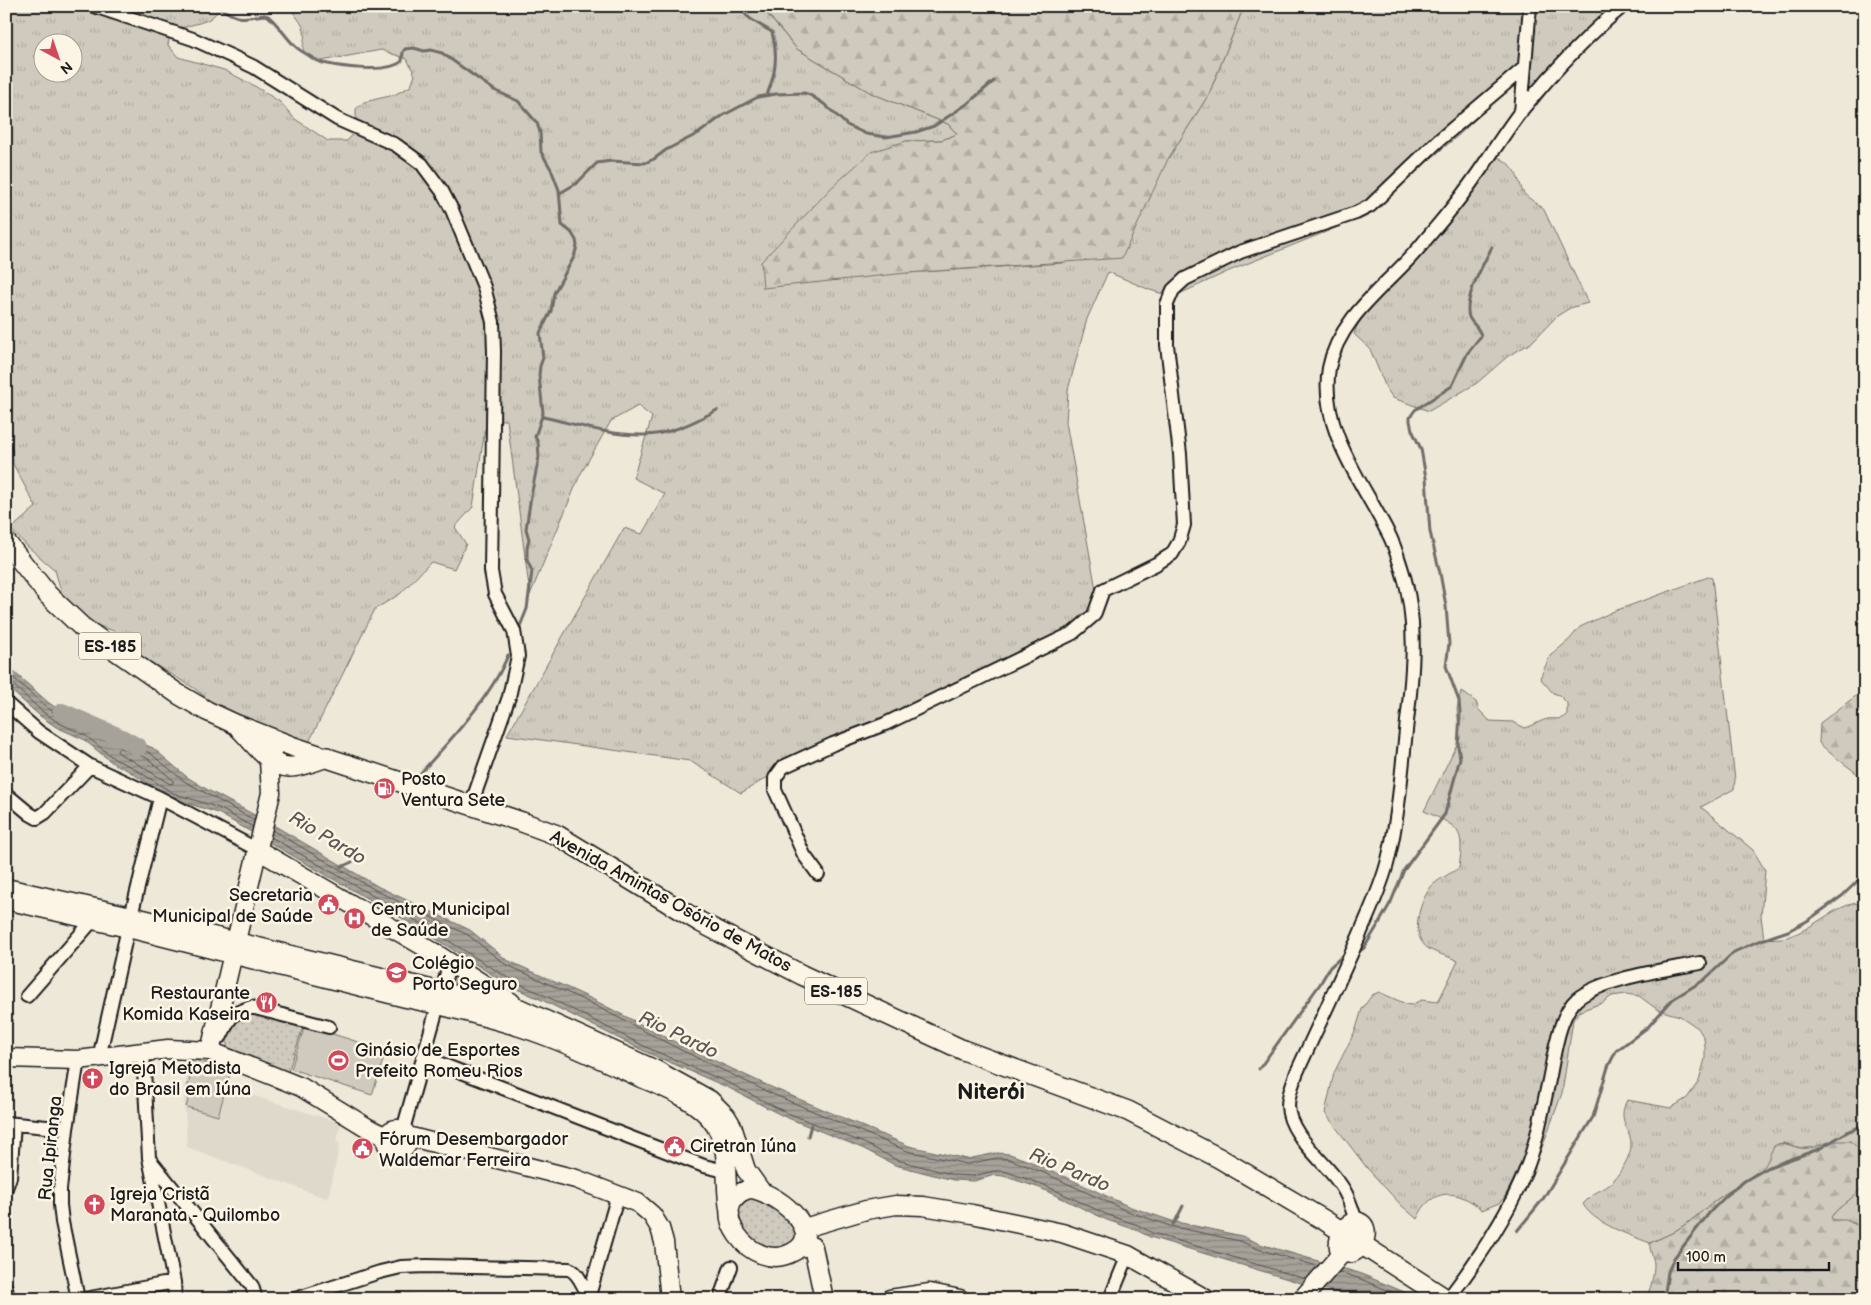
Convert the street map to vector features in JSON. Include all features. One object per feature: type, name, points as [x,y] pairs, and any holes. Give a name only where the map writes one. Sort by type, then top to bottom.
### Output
[{"type":"main road","name":"ES-185","points":[[6,542],[48,595],[82,627],[178,694],[235,724],[328,757]]},
{"type":"main road","points":[[235,724],[269,760],[290,768],[328,757]]},
{"type":"main road","name":"Avenida Amintas Osório de Matos","points":[[328,757],[557,835],[700,922],[802,975],[963,1050],[1128,1111],[1219,1158],[1351,1242]]},
{"type":"main road","points":[[1351,1242],[1369,1257],[1403,1271]]},
{"type":"main road","points":[[1351,1242],[1403,1271],[1447,1299]]},
{"type":"street","points":[[94,6],[193,39],[234,57],[337,119],[396,145],[422,164],[442,191],[452,210],[484,287],[493,322],[491,571],[495,594],[514,631],[518,656],[509,697],[471,805]]},
{"type":"street","points":[[1521,112],[1530,6]]},
{"type":"street","points":[[1306,1294],[1351,1242],[1345,1192],[1299,1134],[1292,1122],[1288,1107],[1289,1095],[1297,1072],[1372,906],[1388,862],[1398,801],[1410,698],[1413,636],[1410,607],[1403,573],[1389,534],[1344,452],[1330,415],[1328,388],[1330,366],[1343,333],[1368,302],[1413,256],[1465,191],[1521,112],[1562,63],[1622,6]]},
{"type":"street","points":[[818,874],[804,855],[775,790],[776,778],[783,767],[833,744],[886,724],[1073,633],[1094,615],[1103,590],[1172,554],[1179,542],[1184,525],[1180,454],[1167,345],[1167,304],[1173,290],[1185,279],[1240,252],[1356,213],[1370,206],[1438,141],[1524,68]]},
{"type":"street","points":[[6,703],[39,732],[90,766],[259,844],[450,962],[519,1008],[656,1070],[710,1100],[726,1116],[732,1126],[746,1170],[762,1191],[797,1216],[804,1228],[804,1239],[800,1248]]},
{"type":"street","points":[[211,1045],[270,795],[269,760],[272,750],[287,744],[295,758],[270,795]]},
{"type":"street","points":[[6,794],[37,818],[45,813],[90,766]]},
{"type":"street","points":[[99,1058],[129,922],[160,798]]},
{"type":"street","points":[[6,888],[129,922],[440,998],[519,1008]]},
{"type":"street","points":[[6,900],[93,920],[129,922]]},
{"type":"street","points":[[27,996],[93,920]]},
{"type":"street","points":[[6,1058],[78,1060],[211,1045],[301,1087],[386,1137],[386,1144],[391,1150],[398,1152],[406,1137],[423,1058],[450,962]]},
{"type":"street","points":[[1447,1299],[1471,1269],[1491,1237],[1525,1172],[1535,1141],[1557,1040],[1568,1010],[1575,1001],[1596,987],[1700,963]]},
{"type":"street","points":[[440,998],[478,1015],[557,1040],[681,1097],[702,1111],[716,1126],[722,1142],[726,1199],[733,1229],[737,1236],[754,1252],[768,1256],[776,1257],[791,1254],[800,1248],[813,1247],[824,1299]]},
{"type":"street","points":[[211,1045],[221,1036],[234,1014],[251,1007],[329,1027]]},
{"type":"street","points":[[142,1052],[149,1158],[176,1299]]},
{"type":"street","points":[[423,1058],[704,1166],[725,1171]]},
{"type":"street","name":"Rua Ipiranga","points":[[78,1060],[60,1189],[62,1222],[78,1299]]},
{"type":"street","points":[[6,1188],[10,1177],[10,1123],[67,1129]]},
{"type":"street","points":[[406,1137],[576,1179],[638,1203],[657,1220],[664,1242],[670,1299]]},
{"type":"street","points":[[149,1158],[252,1286],[256,1299]]},
{"type":"street","points":[[730,1214],[730,1205],[737,1194],[749,1189],[762,1191]]},
{"type":"street","points":[[589,1297],[618,1195]]},
{"type":"street","points":[[804,1228],[866,1210],[896,1205],[910,1205],[972,1214],[1078,1238],[1128,1255],[1206,1299]]},
{"type":"street","points":[[1110,1299],[1128,1255]]},
{"type":"street","points":[[295,1299],[380,1272],[412,1266],[569,1269],[576,1272],[589,1297]]},
{"type":"street","points":[[722,1299],[722,1292],[731,1267]]},
{"type":"street","points":[[85,1299],[174,1282]]},
{"type":"street","points":[[6,1288],[8,1299]]},
{"type":"street","points":[[890,1299],[930,1293],[960,1299]]},
{"type":"shaded area","points":[[190,1058],[232,1068],[229,1088],[341,1123],[336,1142],[340,1143],[328,1199],[187,1147],[184,1094]]},
{"type":"green space","points":[[6,6],[220,6],[211,18],[184,27],[170,35],[168,45],[178,57],[224,70],[280,102],[295,119],[328,141],[347,141],[356,131],[356,109],[364,102],[394,95],[411,86],[415,75],[407,59],[381,50],[316,62],[303,49],[303,27],[289,6],[760,6],[797,49],[871,93],[948,124],[957,134],[942,140],[906,141],[907,273],[1063,263],[1168,159],[1209,94],[1244,6],[1626,6],[1570,61],[1537,105],[1531,106],[1518,81],[1514,82],[1460,134],[1376,205],[1338,227],[1229,271],[1173,297],[1150,290],[1108,272],[1087,319],[1068,390],[1066,422],[1095,584],[1098,611],[1096,619],[780,770],[741,793],[690,761],[507,735],[624,528],[642,534],[665,494],[633,478],[652,417],[638,406],[611,421],[580,475],[530,595],[507,420],[495,420],[485,429],[473,507],[455,527],[466,544],[454,569],[431,562],[400,594],[375,609],[308,744],[215,708],[194,688],[139,655],[130,639],[122,634],[94,624],[70,607],[62,594],[55,570],[27,546],[11,529],[36,507],[13,464],[12,449],[6,445]]},
{"type":"green space","points":[[761,6],[1244,6],[1209,94],[1168,159],[1122,258],[907,273],[763,288],[761,262],[831,188],[871,152],[906,141],[942,140],[957,134],[948,124],[871,93],[797,49]]},
{"type":"green space","points":[[1495,156],[1510,166],[1520,182],[1522,191],[1544,210],[1588,303],[1570,308],[1557,316],[1531,343],[1508,356],[1477,383],[1429,411],[1393,398],[1386,388],[1370,349],[1354,334],[1358,325],[1372,306],[1410,269],[1427,248],[1457,210]]},
{"type":"green space","points":[[1708,577],[1712,578],[1735,780],[1734,789],[1701,807],[1753,850],[1765,870],[1761,916],[1764,939],[1784,938],[1796,934],[1847,905],[1856,903],[1865,911],[1865,1158],[1862,1152],[1832,1141],[1812,1148],[1801,1148],[1784,1143],[1774,1146],[1769,1161],[1763,1168],[1716,1200],[1689,1222],[1672,1233],[1650,1243],[1603,1223],[1588,1211],[1583,1204],[1592,1195],[1612,1183],[1627,1159],[1631,1145],[1623,1114],[1627,1100],[1671,1108],[1687,1098],[1699,1081],[1705,1059],[1704,1038],[1698,1028],[1680,1016],[1658,1010],[1639,996],[1626,994],[1612,996],[1602,1003],[1580,1011],[1573,1020],[1562,1093],[1540,1153],[1518,1171],[1504,1198],[1499,1203],[1482,1210],[1464,1198],[1446,1194],[1430,1201],[1423,1208],[1417,1219],[1401,1205],[1367,1168],[1325,1113],[1334,1073],[1356,1029],[1362,1009],[1372,995],[1379,992],[1411,1005],[1421,1000],[1438,1002],[1458,961],[1429,949],[1423,943],[1419,936],[1418,920],[1422,902],[1430,888],[1459,868],[1461,844],[1457,830],[1445,821],[1424,811],[1460,738],[1457,709],[1461,691],[1476,702],[1479,710],[1490,721],[1513,722],[1525,728],[1545,720],[1563,718],[1567,714],[1567,703],[1559,695],[1553,693],[1540,678],[1550,656],[1569,640],[1580,627],[1612,612]]},
{"type":"green space","points":[[1865,689],[1865,780],[1819,743],[1820,723]]},
{"type":"green space","points":[[457,974],[495,998],[452,989]]},
{"type":"green space","points":[[250,1012],[303,1027],[288,1072],[235,1057],[227,1049],[232,1022]]},
{"type":"green space","name":"Ginásio de Esportes Prefeito Romeu Rios","points":[[305,1025],[386,1051],[372,1095],[291,1069]]},
{"type":"green space","points":[[195,1060],[231,1070],[218,1116],[186,1107],[190,1093],[186,1092]]},
{"type":"green space","points":[[1832,1141],[1850,1141],[1859,1149],[1865,1162],[1865,1181],[1862,1187],[1831,1217],[1833,1220],[1846,1220],[1865,1229],[1865,1299],[1645,1299],[1650,1287],[1654,1263],[1650,1243],[1672,1233],[1689,1222],[1716,1200],[1763,1168],[1776,1145],[1783,1144],[1808,1148]]},
{"type":"green space","points":[[1865,1182],[1865,1229],[1855,1223],[1833,1220],[1831,1217],[1835,1212],[1858,1192]]},
{"type":"green space","points":[[750,1197],[762,1200],[791,1221],[796,1228],[796,1240],[782,1249],[763,1248],[743,1232],[737,1214],[739,1203]]},
{"type":"green space","points":[[408,1294],[447,1299],[386,1299]]},
{"type":"water","points":[[6,665],[49,703],[64,713],[109,734],[136,741],[153,748],[187,777],[208,790],[275,826],[379,887],[470,930],[507,960],[590,998],[681,1045],[771,1087],[909,1146],[967,1159],[997,1153],[1010,1154],[1042,1166],[1128,1206],[1172,1221],[1242,1236],[1260,1244],[1359,1273],[1421,1299],[1361,1299],[1301,1283],[1150,1237],[1107,1220],[1040,1188],[1003,1176],[995,1175],[974,1181],[953,1180],[895,1165],[862,1148],[783,1116],[729,1088],[646,1052],[510,986],[417,927],[218,813],[171,798],[127,770],[114,764],[83,739],[56,727],[40,716],[6,686]]},
{"type":"waterway","points":[[217,6],[230,14],[240,17],[268,16],[296,47],[323,63],[352,68],[376,68],[395,65],[402,61],[405,49],[414,48],[442,53],[494,90],[518,101],[537,123],[540,132],[541,152],[551,169],[559,190],[562,225],[571,232],[577,246],[574,257],[554,293],[551,311],[540,333],[543,358],[539,375],[543,413],[535,437],[538,442],[539,457],[526,529],[529,539],[527,560],[532,571],[527,609],[518,631]]},
{"type":"waterway","points":[[740,6],[749,18],[772,32],[775,64],[767,95]]},
{"type":"waterway","points":[[560,193],[577,183],[597,163],[611,161],[645,163],[699,133],[722,116],[758,97],[804,93],[824,104],[847,125],[866,134],[886,137],[916,132],[934,126],[967,104],[994,81]]},
{"type":"waterway","points":[[1357,953],[1364,948],[1378,925],[1391,902],[1404,870],[1445,814],[1460,758],[1458,746],[1459,701],[1446,666],[1449,644],[1446,606],[1430,532],[1426,478],[1421,449],[1412,430],[1410,417],[1415,410],[1452,386],[1467,354],[1481,336],[1469,317],[1468,309],[1475,281],[1492,247]]},
{"type":"waterway","points":[[543,417],[604,431],[629,435],[651,435],[671,431],[717,410]]},
{"type":"waterway","points":[[418,776],[456,734],[480,703],[501,671],[508,655]]},
{"type":"waterway","name":"Rio Pardo","points":[[62,712],[138,747]]},
{"type":"waterway","points":[[341,867],[352,862]]},
{"type":"waterway","points":[[1517,1231],[1543,1199],[1593,1117],[1608,1067],[1616,1051],[1648,1027],[1673,999],[1704,980],[1734,952],[1788,931],[1807,921],[1842,896],[1865,874]]},
{"type":"waterway","points":[[1259,1069],[1320,984],[1330,967],[1345,954]]},
{"type":"waterway","points":[[808,1136],[811,1125]]},
{"type":"waterway","points":[[1664,1299],[1668,1272],[1674,1258],[1710,1212],[1729,1193],[1746,1180],[1769,1167],[1819,1149],[1849,1131],[1865,1125]]},
{"type":"waterway","points":[[1173,1224],[1183,1206]]},
{"type":"place","name":"Posto Ventura Sete","points":[[385,789]]},
{"type":"place","name":"Secretaria Municipal de Saúde","points":[[329,905]]},
{"type":"place","name":"Centro Municipal de Saúde","points":[[355,919]]},
{"type":"place","name":"Colégio Porto Seguro","points":[[396,973]]},
{"type":"place","name":"Restaurante Komida Kaseira","points":[[266,1003]]},
{"type":"place","name":"Ginásio de Esportes Prefeito Romeu Rios","points":[[339,1060]]},
{"type":"place","name":"Igreja Metodista do Brasil em Iúna","points":[[93,1078]]},
{"type":"place","name":"Ciretran Iúna","points":[[674,1146]]},
{"type":"place","name":"Fórum Desembargador Waldemar Ferreira","points":[[363,1149]]},
{"type":"place","name":"Igreja Cristã Maranata - Quilombo","points":[[94,1204]]},
{"type":"district","name":"Niterói","points":[[991,1091]]}]
